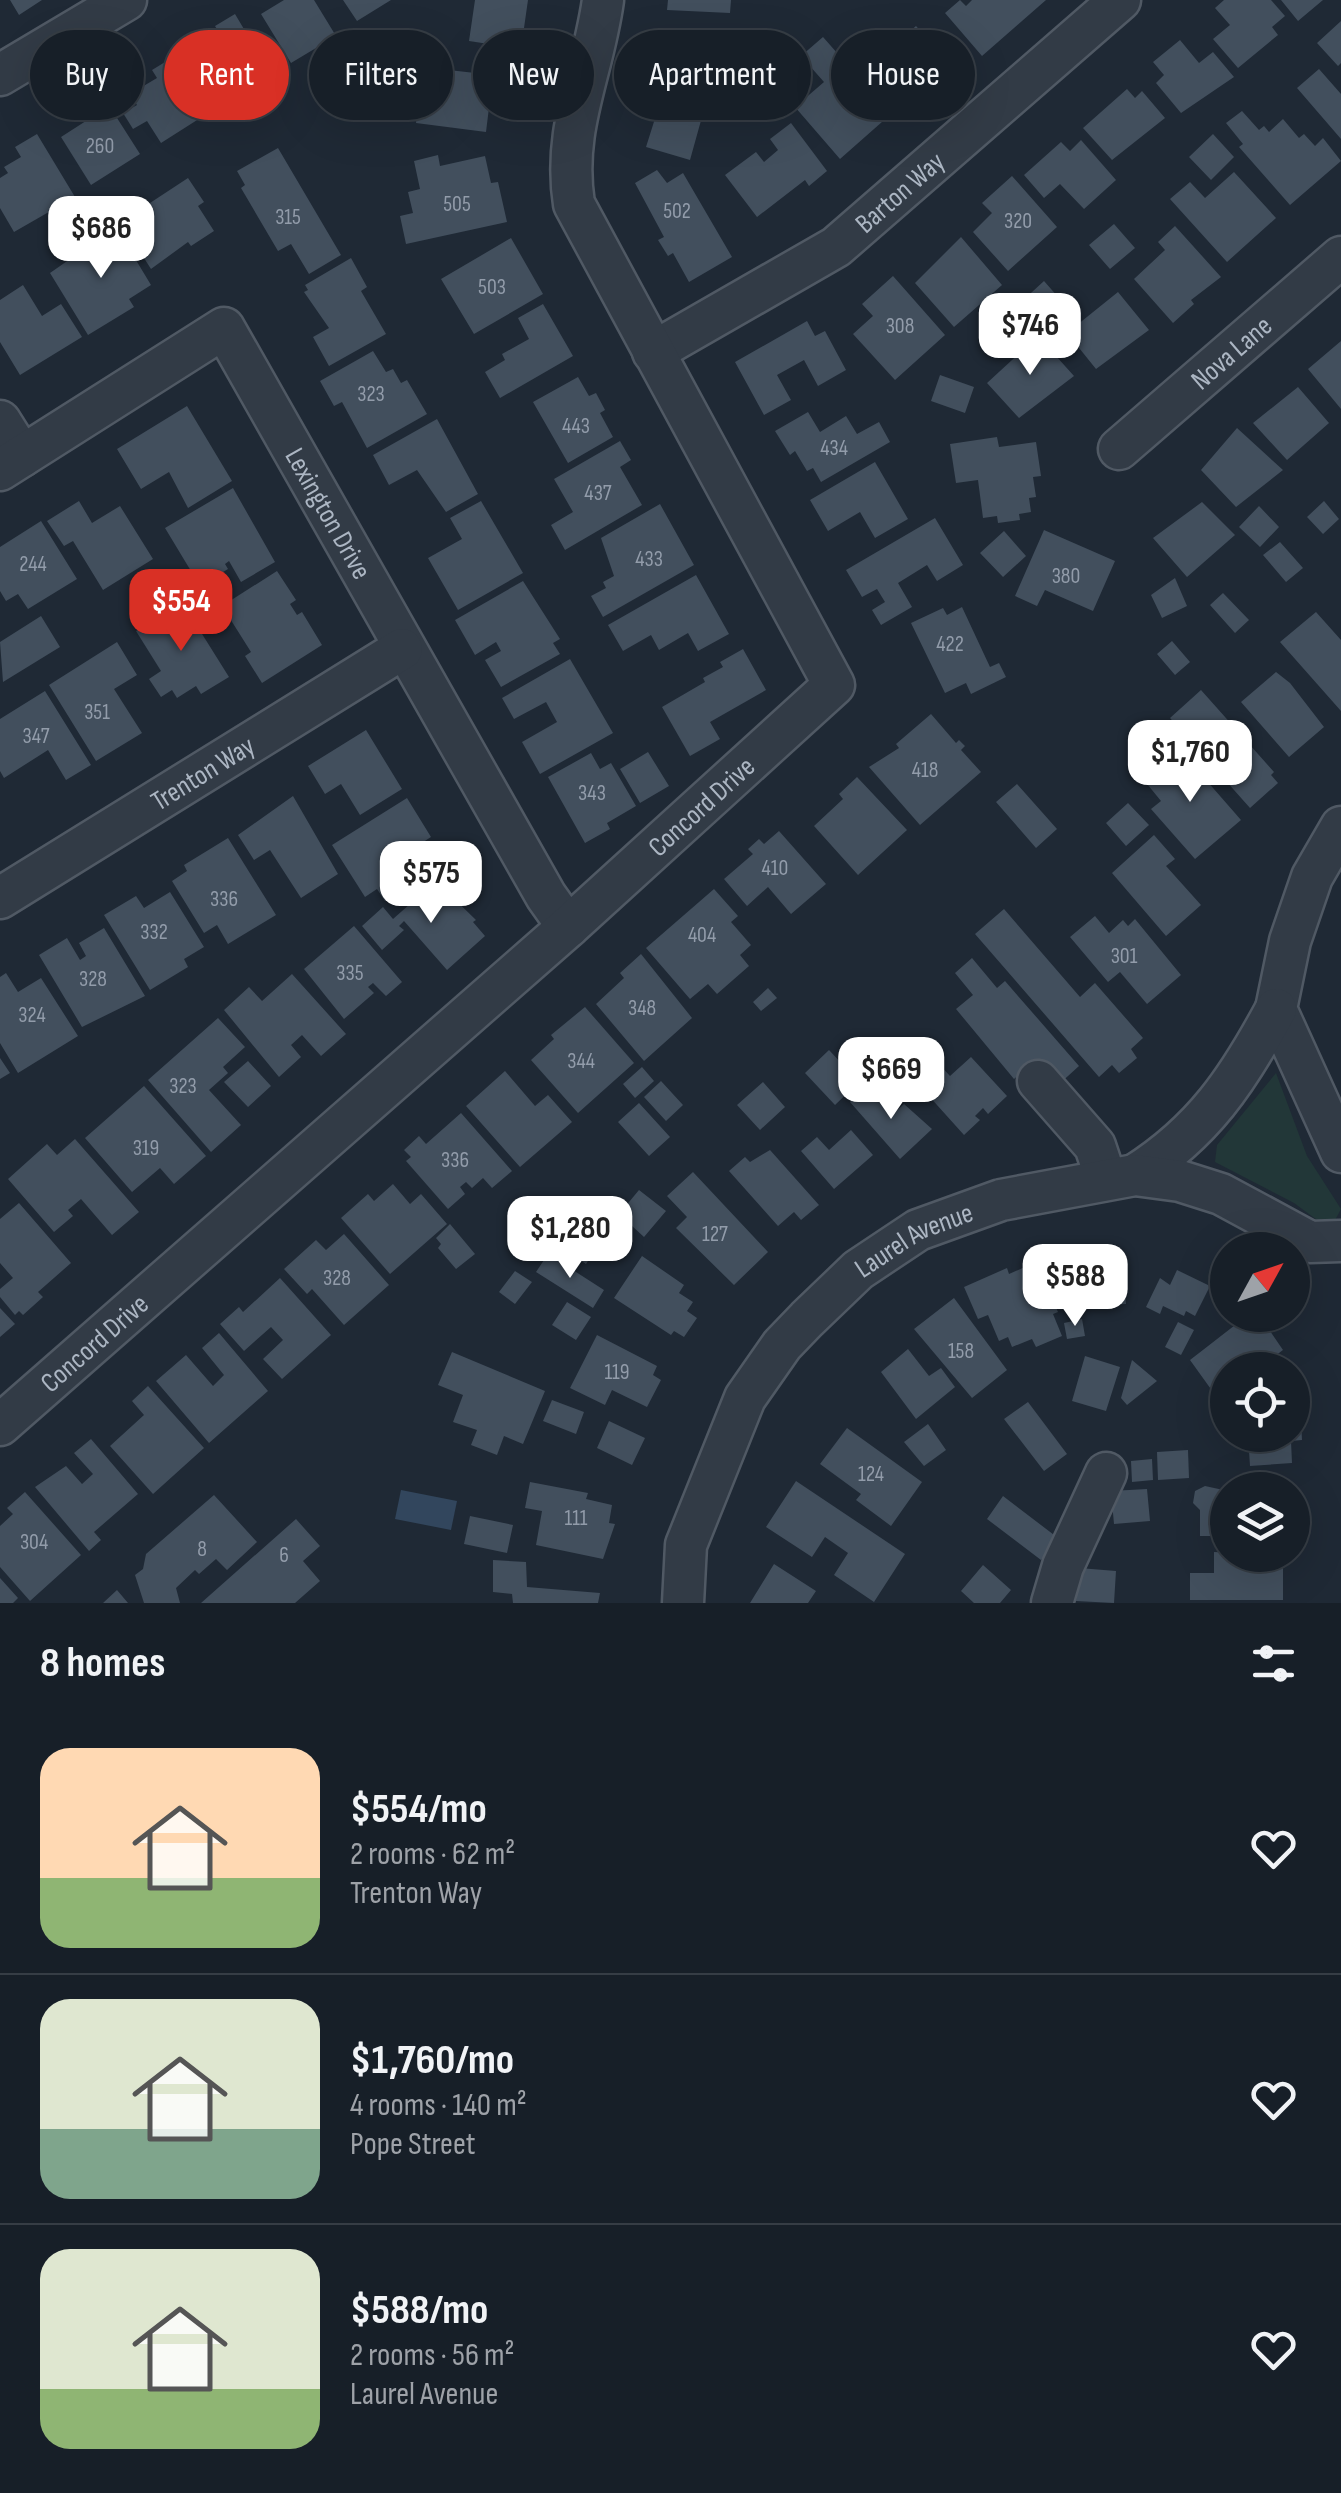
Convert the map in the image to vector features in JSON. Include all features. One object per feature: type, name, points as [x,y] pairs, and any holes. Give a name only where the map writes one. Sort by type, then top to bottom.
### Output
[{"type":"street","points":[[0,75],[126,0]]},
{"type":"street","name":"Concord Drive","points":[[0,1426],[568,927],[834,684],[574,204],[568,164],[574,123],[598,43],[603,0]]},
{"type":"street","name":"Barton Way","points":[[653,352],[836,246],[1120,0]]},
{"type":"street","name":"Nova Lane","points":[[1119,448],[1341,257]]},
{"type":"street","name":"Lexington Drive","points":[[11,463],[224,328],[402,649],[568,927]]},
{"type":"street","points":[[0,421],[11,463]]},
{"type":"street","name":"Trenton Way","points":[[0,898],[402,649]]},
{"type":"street","points":[[1038,1080],[1120,1177],[1178,1148],[1228,1092],[1276,1009],[1290,942],[1312,877],[1341,828]]},
{"type":"street","points":[[1276,1009],[1341,1152]]},
{"type":"street","name":"Laurel Avenue","points":[[683,1603],[686,1544],[746,1398],[782,1345],[858,1270],[918,1230],[1001,1200],[1120,1177],[1180,1181],[1222,1194],[1310,1242],[1341,1241]]},
{"type":"street","points":[[1052,1603],[1062,1566],[1106,1473]]},
{"type":"green space","points":[[1276,1073],[1307,1156],[1341,1209],[1333,1224],[1324,1225],[1294,1203],[1215,1162],[1217,1145]]},
{"type":"water","points":[[401,1490],[457,1501],[451,1530],[395,1519]]},
{"type":"building","points":[[10,0],[42,0],[19,15]]},
{"type":"building","points":[[284,0],[314,0],[332,30],[309,30],[309,52],[291,63],[289,30],[271,30],[261,14]]},
{"type":"building","points":[[343,0],[391,0],[357,21]]},
{"type":"building","points":[[475,0],[528,0],[524,30],[473,30],[473,42],[469,41]]},
{"type":"building","points":[[668,0],[731,0],[730,13],[667,10]]},
{"type":"building","points":[[960,0],[966,6],[972,0],[1046,0],[982,56],[975,48],[975,30],[960,30],[945,13]]},
{"type":"building","points":[[1224,0],[1271,0],[1285,16],[1272,27],[1278,35],[1238,68],[1213,39],[1230,25],[1215,8]]},
{"type":"building","points":[[1281,0],[1323,0],[1298,21]]},
{"type":"building","points":[[235,14],[245,30],[218,30],[215,26]]},
{"type":"building","points":[[1341,21],[1341,63],[1338,66],[1317,43]]},
{"type":"building","points":[[823,37],[831,46],[831,120],[884,120],[840,159],[806,120],[811,120],[811,93],[824,82],[811,67],[811,47]]},
{"type":"building","points":[[1180,40],[1199,63],[1213,52],[1234,77],[1181,113],[1156,83],[1164,75],[1153,62]]},
{"type":"building","points":[[164,63],[164,120],[197,120],[161,143],[147,121],[133,129],[127,120],[144,120],[144,86],[157,78],[152,70]]},
{"type":"building","points":[[1319,69],[1341,94],[1341,139],[1297,88]]},
{"type":"building","points":[[453,70],[473,73],[473,120],[487,120],[486,132],[416,123],[453,120]]},
{"type":"building","points":[[1127,89],[1135,98],[1142,91],[1165,118],[1112,160],[1083,128]]},
{"type":"building","points":[[1242,111],[1259,130],[1264,126],[1269,132],[1283,119],[1299,138],[1304,134],[1315,146],[1323,138],[1341,161],[1290,205],[1239,147],[1243,144],[1226,123]]},
{"type":"building","points":[[87,120],[118,120],[140,154],[91,185],[61,137]]},
{"type":"building","points":[[655,120],[701,120],[690,160],[646,147]]},
{"type":"building","points":[[791,123],[827,171],[809,186],[805,180],[757,217],[725,175],[756,152],[764,162],[778,150],[770,139]]},
{"type":"building","points":[[37,134],[75,197],[14,232],[0,208],[0,178],[8,173],[4,167],[21,157],[15,147]]},
{"type":"building","points":[[1213,134],[1234,157],[1211,180],[1189,157]]},
{"type":"building","points":[[1081,140],[1116,180],[1084,209],[1060,184],[1044,198],[1024,175],[1061,142],[1070,151]]},
{"type":"building","points":[[278,148],[341,255],[309,274],[291,244],[278,251],[241,188],[245,185],[237,171]]},
{"type":"building","points":[[438,155],[440,166],[485,156],[491,183],[498,182],[507,222],[406,244],[400,216],[413,213],[408,192],[420,189],[414,161]]},
{"type":"building","points":[[657,170],[667,183],[683,173],[732,257],[689,282],[673,253],[668,256],[658,240],[664,237],[635,183]]},
{"type":"building","points":[[1234,172],[1276,218],[1227,262],[1170,199],[1190,182],[1205,198]]},
{"type":"building","points":[[1012,176],[1057,227],[1008,271],[973,232],[992,213],[982,203]]},
{"type":"building","points":[[188,178],[204,202],[198,206],[214,231],[191,246],[188,242],[151,269],[121,222]]},
{"type":"building","points":[[1114,224],[1135,248],[1110,269],[1089,245]]},
{"type":"building","points":[[1175,226],[1221,277],[1191,300],[1194,304],[1173,323],[1134,279],[1165,250],[1158,242]]},
{"type":"building","points":[[116,227],[151,285],[129,299],[134,307],[88,335],[50,273]]},
{"type":"building","points":[[961,237],[1002,285],[954,327],[915,283]]},
{"type":"building","points":[[511,238],[543,294],[474,334],[441,279]]},
{"type":"building","points":[[351,258],[367,287],[361,291],[386,334],[329,366],[313,337],[329,328],[304,292],[308,290],[305,285]]},
{"type":"building","points":[[893,276],[945,335],[895,380],[853,334],[873,316],[862,304]]},
{"type":"building","points":[[1044,281],[1066,306],[1041,328],[1020,303]]},
{"type":"building","points":[[23,285],[42,316],[61,304],[82,337],[20,375],[0,342],[0,300]]},
{"type":"building","points":[[1118,292],[1149,330],[1096,369],[1067,333]]},
{"type":"building","points":[[543,304],[573,356],[500,398],[485,372],[505,360],[502,354],[529,339],[518,318]]},
{"type":"building","points":[[807,321],[815,336],[825,331],[846,370],[818,386],[804,360],[777,375],[791,400],[764,415],[735,362]]},
{"type":"building","points":[[1038,336],[1074,376],[1019,418],[987,383]]},
{"type":"building","points":[[1341,341],[1341,409],[1308,369]]},
{"type":"building","points":[[373,351],[386,372],[393,369],[401,383],[407,380],[427,414],[367,448],[342,402],[334,406],[320,381]]},
{"type":"building","points":[[940,375],[974,387],[965,413],[931,401]]},
{"type":"building","points":[[578,377],[589,396],[596,393],[605,410],[600,413],[613,437],[568,463],[533,402]]},
{"type":"building","points":[[1298,387],[1329,423],[1287,460],[1253,423]]},
{"type":"building","points":[[187,406],[232,481],[188,508],[169,472],[141,489],[117,449]]},
{"type":"building","points":[[808,412],[820,432],[846,416],[857,434],[879,422],[890,442],[821,482],[813,468],[807,471],[795,451],[790,455],[775,431]]},
{"type":"building","points":[[437,419],[478,494],[446,512],[417,470],[389,485],[373,455]]},
{"type":"building","points":[[1237,428],[1283,470],[1236,507],[1201,470]]},
{"type":"building","points":[[997,437],[999,447],[1036,442],[1041,476],[1033,477],[1036,497],[1029,498],[1031,512],[1019,514],[1020,520],[998,523],[997,516],[983,518],[978,480],[956,483],[950,444]]},
{"type":"building","points":[[620,441],[631,460],[620,467],[642,505],[565,550],[551,525],[573,512],[554,479]]},
{"type":"building","points":[[875,462],[908,519],[875,538],[860,512],[828,531],[810,500]]},
{"type":"building","points":[[233,488],[275,562],[241,582],[229,561],[225,564],[228,569],[200,586],[165,528]]},
{"type":"building","points":[[79,501],[92,523],[120,506],[153,559],[103,590],[73,541],[64,546],[47,521]]},
{"type":"building","points":[[481,501],[523,573],[458,610],[428,558],[462,539],[450,518]]},
{"type":"building","points":[[1324,501],[1339,519],[1323,534],[1307,517]]},
{"type":"building","points":[[1202,502],[1235,535],[1187,577],[1153,538]]},
{"type":"building","points":[[660,504],[694,565],[603,617],[591,596],[606,588],[603,582],[614,576],[601,538]]},
{"type":"building","points":[[1259,506],[1279,527],[1260,547],[1239,527]]},
{"type":"building","points":[[935,518],[963,565],[937,581],[927,565],[898,583],[912,607],[881,625],[872,610],[885,602],[877,589],[862,597],[846,570]]},
{"type":"building","points":[[41,521],[77,579],[28,609],[18,594],[6,601],[0,591],[0,547]]},
{"type":"building","points":[[1044,530],[1115,561],[1093,611],[1045,590],[1037,606],[1015,596]]},
{"type":"building","points":[[1004,531],[1026,556],[1003,577],[980,553]]},
{"type":"building","points":[[1280,542],[1303,568],[1286,582],[1263,555]]},
{"type":"building","points":[[277,571],[296,600],[290,604],[297,615],[302,612],[322,645],[262,683],[245,656],[251,652],[222,606]]},
{"type":"building","points":[[696,575],[729,634],[698,651],[688,633],[659,650],[651,635],[623,651],[608,625]]},
{"type":"building","points":[[1175,578],[1187,606],[1162,618],[1151,595]]},
{"type":"building","points":[[523,581],[560,639],[553,643],[560,654],[501,687],[485,660],[501,651],[496,642],[475,655],[455,620]]},
{"type":"building","points":[[1223,593],[1249,620],[1235,633],[1210,605]]},
{"type":"building","points":[[182,602],[229,677],[201,694],[196,686],[177,698],[172,690],[161,697],[149,679],[161,671],[136,631]]},
{"type":"building","points":[[962,607],[990,667],[999,663],[1006,677],[971,694],[966,683],[945,693],[911,623],[943,608],[947,615]]},
{"type":"building","points":[[1316,612],[1341,640],[1341,711],[1280,642]]},
{"type":"building","points":[[41,616],[60,647],[3,682],[0,642]]},
{"type":"building","points":[[1172,641],[1190,662],[1175,675],[1157,654]]},
{"type":"building","points":[[117,642],[137,675],[114,689],[142,733],[96,761],[49,685]]},
{"type":"building","points":[[743,649],[766,690],[710,722],[720,739],[690,756],[662,707],[705,682],[703,678],[723,667],[720,662]]},
{"type":"building","points":[[570,659],[613,733],[540,774],[522,742],[557,722],[546,702],[514,719],[502,698]]},
{"type":"building","points":[[1276,672],[1290,683],[1324,727],[1289,757],[1241,702]]},
{"type":"building","points":[[1201,690],[1274,772],[1271,775],[1278,783],[1250,808],[1170,718]]},
{"type":"building","points":[[45,691],[91,765],[66,780],[48,750],[4,778],[0,771],[0,719]]},
{"type":"building","points":[[931,714],[956,743],[959,740],[965,746],[961,750],[981,772],[920,825],[869,767],[899,748],[896,744]]},
{"type":"building","points":[[366,730],[402,789],[360,815],[341,784],[325,794],[308,766]]},
{"type":"building","points":[[1179,749],[1241,820],[1195,859],[1151,809],[1161,801],[1143,779]]},
{"type":"building","points":[[648,752],[669,786],[640,803],[620,769]]},
{"type":"building","points":[[591,753],[600,769],[611,763],[636,806],[607,823],[610,829],[585,843],[548,777]]},
{"type":"building","points":[[857,777],[907,830],[858,875],[814,826],[843,799],[839,794]]},
{"type":"building","points":[[1017,784],[1057,829],[1036,848],[996,802]]},
{"type":"building","points":[[293,796],[338,874],[301,898],[270,850],[254,860],[238,835]]},
{"type":"building","points":[[407,798],[431,837],[403,855],[419,879],[385,901],[377,889],[365,897],[332,845]]},
{"type":"building","points":[[1128,803],[1149,825],[1126,846],[1106,823]]},
{"type":"building","points":[[779,831],[826,884],[791,914],[768,887],[747,906],[724,879],[753,854],[748,849],[759,839],[764,844]]},
{"type":"building","points":[[1154,835],[1175,859],[1166,866],[1201,905],[1166,936],[1112,873]]},
{"type":"building","points":[[228,838],[276,915],[228,944],[217,925],[204,933],[172,881],[187,871],[184,865]]},
{"type":"building","points":[[436,881],[476,920],[473,922],[485,936],[447,970],[404,921],[399,926],[404,930],[382,950],[362,926],[383,907],[393,919]]},
{"type":"building","points":[[714,889],[738,916],[731,922],[751,945],[740,955],[749,966],[717,994],[708,984],[690,999],[646,948]]},
{"type":"building","points":[[170,892],[204,947],[184,959],[188,967],[150,990],[104,915],[136,896],[144,908]]},
{"type":"building","points":[[1004,909],[1080,997],[1095,983],[1143,1038],[1131,1049],[1137,1058],[1119,1073],[1112,1065],[1099,1077],[975,934]]},
{"type":"building","points":[[1095,916],[1109,933],[1123,920],[1128,926],[1135,919],[1181,975],[1147,1004],[1120,972],[1108,982],[1070,937]]},
{"type":"building","points":[[354,926],[402,982],[386,996],[373,983],[368,987],[374,993],[344,1019],[304,969]]},
{"type":"building","points":[[104,928],[145,996],[82,1027],[39,955],[67,938],[80,960],[86,956],[79,943]]},
{"type":"building","points":[[641,954],[692,1018],[644,1061],[596,1004],[624,978],[620,973]]},
{"type":"building","points":[[972,958],[997,988],[1005,981],[1079,1066],[1057,1086],[1036,1060],[1014,1079],[956,1009],[973,995],[955,973]]},
{"type":"building","points":[[6,973],[18,992],[41,978],[78,1036],[18,1073],[0,1043],[0,977]]},
{"type":"building","points":[[292,974],[346,1034],[321,1056],[302,1035],[291,1045],[301,1057],[279,1077],[224,1010],[249,987],[262,1001]]},
{"type":"building","points":[[768,988],[777,998],[761,1011],[753,1002]]},
{"type":"building","points":[[585,1007],[634,1063],[578,1113],[531,1060],[554,1039],[551,1035]]},
{"type":"building","points":[[218,1018],[245,1047],[223,1067],[228,1073],[209,1090],[241,1125],[211,1152],[148,1080]]},
{"type":"building","points":[[829,1050],[859,1082],[835,1105],[805,1073]]},
{"type":"building","points":[[971,1057],[1007,1096],[988,1114],[983,1108],[975,1116],[980,1120],[964,1135],[928,1095],[935,1088],[923,1074],[937,1062],[950,1076]]},
{"type":"building","points":[[0,1058],[10,1073],[0,1079]]},
{"type":"building","points":[[248,1061],[271,1086],[248,1107],[224,1082]]},
{"type":"building","points":[[642,1067],[654,1081],[635,1098],[623,1084]]},
{"type":"building","points":[[505,1071],[535,1106],[548,1095],[572,1122],[520,1167],[466,1106]]},
{"type":"building","points":[[661,1081],[683,1105],[666,1121],[644,1097]]},
{"type":"building","points":[[763,1082],[785,1107],[760,1130],[737,1105]]},
{"type":"building","points":[[869,1085],[893,1114],[904,1104],[932,1129],[900,1159],[850,1102]]},
{"type":"building","points":[[144,1086],[206,1156],[174,1184],[160,1168],[132,1192],[85,1138]]},
{"type":"building","points":[[639,1103],[670,1137],[649,1156],[618,1122]]},
{"type":"building","points":[[461,1113],[512,1171],[492,1188],[483,1178],[472,1188],[466,1182],[460,1187],[465,1194],[448,1209],[406,1161],[411,1157],[404,1150],[419,1136],[426,1144]]},
{"type":"building","points":[[851,1130],[873,1155],[834,1189],[801,1151],[817,1137],[829,1150]]},
{"type":"building","points":[[75,1139],[139,1212],[112,1235],[81,1199],[68,1210],[73,1216],[54,1232],[8,1179],[47,1144],[57,1155]]},
{"type":"building","points":[[770,1150],[819,1205],[801,1220],[794,1212],[778,1226],[729,1171],[745,1157],[750,1162]]},
{"type":"building","points":[[693,1172],[768,1252],[734,1285],[676,1228],[687,1217],[667,1196]]},
{"type":"building","points":[[393,1184],[410,1204],[421,1194],[447,1224],[390,1274],[341,1218],[368,1194],[374,1201]]},
{"type":"building","points":[[639,1190],[666,1211],[644,1237],[619,1214]]},
{"type":"building","points":[[19,1203],[71,1263],[38,1292],[43,1297],[23,1315],[19,1311],[15,1315],[0,1297],[0,1289],[13,1278],[0,1263],[0,1219]]},
{"type":"building","points":[[580,1217],[606,1233],[586,1264],[560,1247]]},
{"type":"building","points":[[450,1224],[475,1254],[456,1269],[438,1248],[441,1244],[436,1238]]},
{"type":"building","points":[[344,1234],[389,1285],[344,1325],[312,1289],[307,1294],[284,1269],[316,1240],[326,1250]]},
{"type":"building","points":[[1123,1253],[1126,1304],[1070,1307],[1067,1262]]},
{"type":"building","points":[[548,1254],[604,1290],[593,1308],[536,1272]]},
{"type":"building","points":[[642,1256],[684,1285],[679,1293],[693,1302],[687,1311],[697,1318],[684,1337],[674,1331],[671,1335],[614,1298]]},
{"type":"building","points":[[1036,1262],[1058,1312],[1053,1314],[1062,1336],[1036,1347],[1032,1339],[1012,1347],[1008,1337],[999,1341],[988,1315],[978,1319],[964,1287],[1007,1268],[1009,1274]]},
{"type":"building","points":[[1177,1270],[1210,1286],[1195,1316],[1186,1311],[1184,1316],[1163,1306],[1160,1314],[1146,1307],[1160,1278],[1170,1285]]},
{"type":"building","points":[[515,1271],[532,1282],[515,1304],[499,1292]]},
{"type":"building","points":[[280,1278],[331,1335],[282,1379],[263,1359],[283,1340],[271,1327],[244,1351],[220,1324],[239,1307],[243,1312]]},
{"type":"building","points":[[954,1298],[1007,1370],[972,1398],[914,1329]]},
{"type":"building","points":[[567,1302],[591,1317],[576,1340],[552,1325]]},
{"type":"building","points":[[0,1308],[15,1324],[0,1337]]},
{"type":"building","points":[[1082,1319],[1085,1336],[1067,1339],[1064,1323]]},
{"type":"building","points":[[1178,1322],[1194,1330],[1181,1355],[1165,1347]]},
{"type":"building","points":[[1226,1332],[1271,1332],[1283,1350],[1210,1352],[1210,1388],[1190,1360]]},
{"type":"building","points":[[219,1333],[268,1391],[209,1443],[156,1381],[186,1355],[213,1386],[224,1375],[202,1348]]},
{"type":"building","points":[[597,1335],[657,1366],[653,1375],[661,1380],[647,1407],[612,1390],[605,1405],[570,1388]]},
{"type":"building","points":[[908,1349],[929,1376],[941,1368],[955,1387],[916,1419],[881,1372]]},
{"type":"building","points":[[452,1352],[545,1391],[523,1444],[504,1436],[497,1455],[471,1445],[477,1430],[453,1422],[463,1395],[438,1385]]},
{"type":"building","points":[[1085,1356],[1120,1367],[1106,1411],[1072,1401]]},
{"type":"building","points":[[1132,1360],[1157,1381],[1127,1405],[1121,1398]]},
{"type":"building","points":[[148,1386],[204,1448],[153,1494],[110,1446],[144,1415],[132,1401]]},
{"type":"building","points":[[552,1400],[584,1412],[576,1434],[543,1421]]},
{"type":"building","points":[[1028,1402],[1067,1454],[1044,1471],[1004,1419]]},
{"type":"building","points":[[609,1421],[645,1438],[632,1465],[597,1448]]},
{"type":"building","points":[[928,1424],[946,1450],[924,1466],[904,1442]]},
{"type":"building","points":[[847,1428],[922,1482],[891,1526],[856,1500],[861,1494],[820,1464]]},
{"type":"building","points":[[91,1439],[138,1494],[94,1532],[101,1540],[89,1551],[35,1487],[66,1466],[82,1484],[93,1474],[74,1453]]},
{"type":"building","points":[[1188,1450],[1189,1478],[1158,1480],[1157,1452]]},
{"type":"building","points":[[1249,1452],[1292,1452],[1292,1463],[1250,1466]]},
{"type":"building","points":[[1152,1459],[1153,1480],[1132,1482],[1131,1461]]},
{"type":"building","points":[[796,1481],[905,1554],[874,1602],[834,1575],[848,1553],[825,1537],[812,1557],[766,1527]]},
{"type":"building","points":[[530,1482],[588,1493],[586,1499],[612,1505],[609,1523],[615,1524],[603,1559],[536,1545],[542,1511],[525,1508]]},
{"type":"building","points":[[1210,1487],[1210,1536],[1200,1536],[1200,1510],[1193,1503],[1195,1491]]},
{"type":"building","points":[[1147,1489],[1150,1521],[1114,1524],[1111,1491]]},
{"type":"building","points":[[25,1492],[81,1555],[30,1601],[0,1567],[0,1526],[13,1514],[7,1508]]},
{"type":"building","points":[[214,1495],[257,1542],[227,1570],[216,1559],[199,1574],[195,1570],[176,1588],[180,1603],[144,1603],[135,1575],[143,1569],[146,1554]]},
{"type":"building","points":[[1003,1496],[1058,1538],[1041,1560],[987,1519]]},
{"type":"building","points":[[470,1516],[513,1525],[507,1553],[464,1544]]},
{"type":"building","points":[[296,1519],[320,1546],[303,1561],[320,1581],[295,1603],[201,1603]]},
{"type":"building","points":[[493,1560],[526,1562],[527,1587],[600,1593],[598,1603],[513,1603],[512,1594],[493,1592]]},
{"type":"building","points":[[774,1564],[816,1591],[808,1603],[750,1603]]},
{"type":"building","points":[[983,1565],[1011,1590],[1000,1603],[974,1603],[961,1591]]},
{"type":"building","points":[[1079,1568],[1116,1571],[1114,1603],[1076,1601]]},
{"type":"building","points":[[1283,1572],[1283,1600],[1190,1600],[1190,1573]]},
{"type":"building","points":[[0,1578],[18,1598],[13,1603],[0,1603]]},
{"type":"building","points":[[117,1590],[128,1603],[103,1603]]}]
